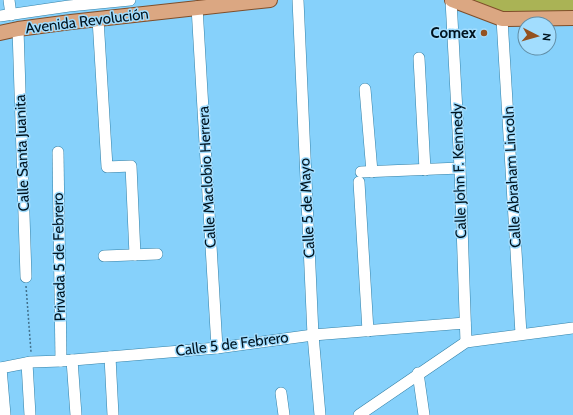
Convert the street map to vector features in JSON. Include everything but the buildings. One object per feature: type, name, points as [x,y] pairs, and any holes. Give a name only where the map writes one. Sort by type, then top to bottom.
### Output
[{"type":"main road","name":"Avenida Revolución","points":[[0,33],[71,22],[270,0]]},
{"type":"main road","points":[[452,0],[502,19],[573,18]]},
{"type":"street","points":[[5,15],[9,0]]},
{"type":"street","name":"Avenida Revolución","points":[[5,15],[69,3],[130,0]]},
{"type":"street","name":"Calle 5 de Mayo","points":[[298,0],[313,335],[320,415]]},
{"type":"street","name":"Calle John F. Kennedy","points":[[452,0],[466,342]]},
{"type":"street","points":[[69,3],[71,22]]},
{"type":"street","name":"Calle Maclobio Herrera","points":[[198,7],[217,348]]},
{"type":"street","points":[[98,19],[107,167],[131,166],[135,255]]},
{"type":"street","name":"Calle Abraham Lincoln","points":[[502,19],[521,334]]},
{"type":"street","name":"Calle Santa Juanita","points":[[18,29],[26,277]]},
{"type":"street","points":[[419,58],[425,170]]},
{"type":"street","points":[[365,89],[364,175],[368,331]]},
{"type":"street","name":"Privada 5 de Febrero","points":[[58,152],[67,361],[76,415]]},
{"type":"street","points":[[364,175],[460,168]]},
{"type":"street","points":[[104,256],[157,254]]},
{"type":"street","name":"Calle 5 de Febrero","points":[[1,368],[29,362],[67,361],[217,348],[313,335],[465,323]]},
{"type":"street","points":[[359,415],[370,412],[418,373],[466,342],[573,328]]},
{"type":"street","points":[[110,357],[113,415]]},
{"type":"street","points":[[29,362],[30,415]]},
{"type":"street","points":[[1,368],[5,415]]},
{"type":"street","points":[[418,373],[424,415]]},
{"type":"street","points":[[281,393],[284,415]]},
{"type":"path","points":[[26,277],[29,362]]},
{"type":"green space","points":[[449,0],[573,0],[573,18],[557,18],[557,16],[517,16],[517,19],[502,19]]},
{"type":"place","name":"Comex","points":[[484,33]]}]
